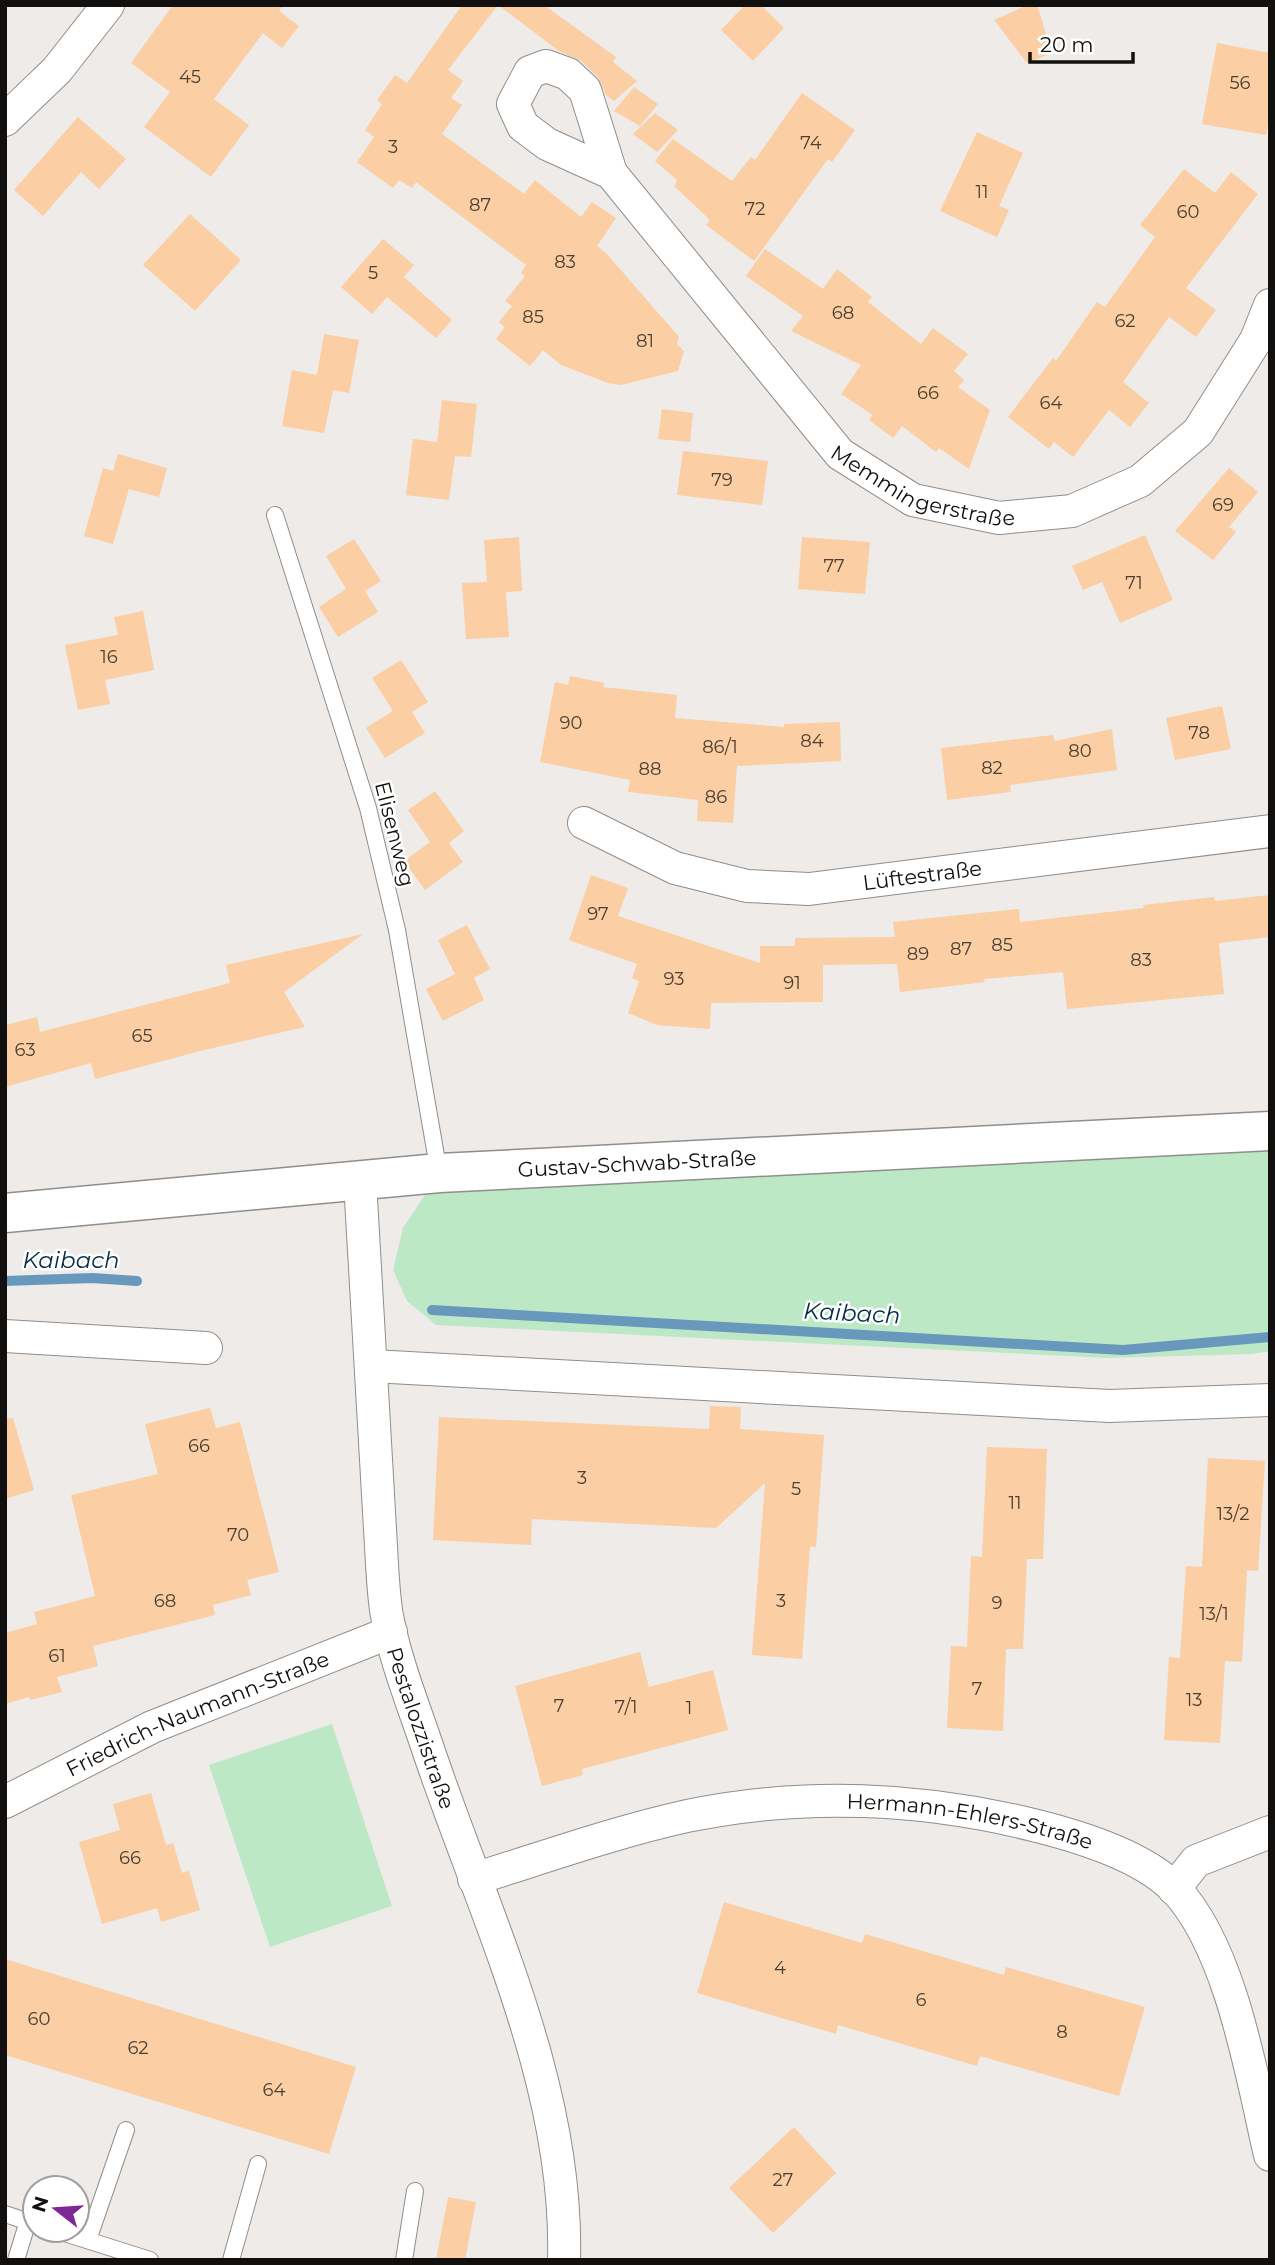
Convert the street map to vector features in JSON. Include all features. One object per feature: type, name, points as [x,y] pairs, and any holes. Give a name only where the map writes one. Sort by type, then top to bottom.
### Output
[{"type":"street","points":[[5,120],[57,70],[108,5]]},
{"type":"street","name":"Memmingerstraße","points":[[611,173],[840,454],[913,500],[999,518],[1072,510],[1140,481],[1198,432],[1256,340],[1270,305]]},
{"type":"street","name":"Lüftestraße","points":[[584,823],[674,867],[747,886],[809,889],[1270,831]]},
{"type":"street","name":"Gustav-Schwab-Straße","points":[[5,1213],[439,1172],[1270,1130]]},
{"type":"street","name":"Pestalozzistraße","points":[[360,1181],[382,1563],[391,1632],[423,1733],[511,1980],[550,2113],[562,2187],[564,2260]]},
{"type":"street","points":[[5,1336],[206,1348]]},
{"type":"street","points":[[372,1366],[1110,1406],[1270,1400]]},
{"type":"street","name":"Friedrich-Naumann-Straße","points":[[5,1802],[152,1727],[391,1632]]},
{"type":"street","name":"Hermann-Ehlers-Straße","points":[[474,1879],[631,1830],[689,1816],[802,1801],[894,1802],[975,1811],[1070,1835],[1142,1865],[1174,1889],[1199,1922],[1218,1961],[1233,2003],[1270,2155]]},
{"type":"street","points":[[1174,1889],[1196,1861],[1270,1832]]},
{"type":"lane","name":"Elisenweg","points":[[275,515],[368,808],[397,930],[439,1172]]},
{"type":"lane","points":[[91,2234],[126,2130]]},
{"type":"lane","points":[[230,2260],[258,2164]]},
{"type":"lane","points":[[404,2260],[415,2191]]},
{"type":"lane","points":[[91,2241],[150,2260]]},
{"type":"green space","points":[[1270,1146],[1270,1351],[1252,1354],[1107,1358],[436,1325],[407,1301],[393,1270],[403,1228],[427,1192]]},
{"type":"green space","points":[[332,1724],[392,1906],[270,1947],[209,1765]]},
{"type":"building","points":[[173,5],[283,5],[279,11],[299,26],[282,48],[263,33],[214,99],[249,125],[211,177],[144,127],[170,92],[131,63]]},
{"type":"building","points":[[462,5],[498,5],[448,70],[463,81],[451,98],[462,105],[442,134],[524,194],[535,180],[581,217],[592,202],[616,218],[597,246],[679,337],[677,344],[684,351],[678,371],[621,385],[608,383],[561,365],[543,350],[530,366],[496,339],[505,327],[499,322],[512,306],[505,301],[525,276],[521,273],[526,265],[416,182],[412,188],[399,180],[393,188],[357,162],[374,137],[365,130],[382,104],[377,100],[395,75],[407,83]]},
{"type":"building","points":[[498,5],[544,5],[616,57],[613,62],[637,81],[614,101],[606,95],[598,77],[581,61],[559,51]]},
{"type":"building","points":[[745,5],[761,5],[784,28],[753,61],[721,30]]},
{"type":"building","points":[[1028,5],[1037,5],[1052,53],[1027,63],[994,20]]},
{"type":"building","points":[[1217,43],[1270,53],[1270,113],[1266,135],[1202,124]]},
{"type":"building","points":[[634,87],[658,104],[640,126],[614,111]]},
{"type":"building","points":[[802,93],[855,130],[832,162],[828,159],[754,261],[706,225],[710,220],[674,186],[677,180],[655,161],[673,139],[732,181],[751,157],[755,160]]},
{"type":"building","points":[[655,113],[678,130],[657,152],[633,134]]},
{"type":"building","points":[[78,117],[126,159],[99,189],[81,172],[43,216],[14,190]]},
{"type":"building","points":[[977,132],[1023,153],[999,206],[1009,210],[997,237],[940,211]]},
{"type":"building","points":[[1184,169],[1215,193],[1231,172],[1258,194],[1186,288],[1216,310],[1196,337],[1169,317],[1123,382],[1149,403],[1130,427],[1109,410],[1073,457],[1054,442],[1049,449],[1008,417],[1053,358],[1056,361],[1097,302],[1105,307],[1155,237],[1140,225]]},
{"type":"building","points":[[190,214],[241,260],[195,311],[143,265]]},
{"type":"building","points":[[383,239],[414,265],[404,277],[452,320],[436,338],[387,297],[372,314],[341,287]]},
{"type":"building","points":[[765,249],[823,289],[837,269],[872,297],[868,302],[921,344],[933,328],[968,354],[954,371],[964,380],[958,387],[990,410],[969,469],[939,448],[936,452],[902,426],[893,438],[869,420],[873,415],[841,394],[861,365],[791,331],[803,316],[746,276]]},
{"type":"building","points":[[324,334],[359,340],[349,393],[333,390],[324,433],[282,426],[292,370],[317,375]]},
{"type":"building","points":[[442,400],[477,404],[471,457],[455,456],[449,500],[406,495],[413,439],[437,442]]},
{"type":"building","points":[[662,409],[693,413],[690,442],[658,439]]},
{"type":"building","points":[[683,451],[768,461],[762,505],[677,495]]},
{"type":"building","points":[[118,454],[167,468],[159,497],[129,489],[113,544],[84,536],[103,468],[113,471]]},
{"type":"building","points":[[1229,468],[1258,492],[1229,527],[1236,532],[1213,560],[1175,531]]},
{"type":"building","points":[[1145,535],[1173,600],[1120,623],[1102,582],[1083,590],[1072,566]]},
{"type":"building","points":[[519,537],[522,591],[506,592],[509,637],[466,639],[462,583],[487,582],[484,540]]},
{"type":"building","points":[[802,537],[870,542],[865,594],[798,589]]},
{"type":"building","points":[[354,539],[381,581],[365,591],[378,612],[338,637],[319,607],[346,589],[326,556]]},
{"type":"building","points":[[143,611],[154,670],[105,680],[110,704],[78,710],[65,645],[118,635],[114,617]]},
{"type":"building","points":[[401,660],[428,702],[412,712],[425,733],[385,758],[366,728],[393,711],[372,678]]},
{"type":"building","points":[[570,676],[604,683],[603,687],[677,695],[675,718],[784,727],[784,724],[840,722],[841,761],[737,766],[733,823],[697,821],[698,800],[628,792],[630,780],[540,762],[555,682],[568,685]]},
{"type":"building","points":[[1222,706],[1231,749],[1175,760],[1166,718]]},
{"type":"building","points":[[1112,729],[1117,770],[1010,785],[1011,792],[947,800],[941,748],[1053,735],[1055,741]]},
{"type":"building","points":[[435,791],[464,831],[449,843],[463,862],[425,890],[404,861],[430,842],[408,810]]},
{"type":"building","points":[[591,875],[628,888],[618,916],[760,963],[760,946],[795,946],[795,938],[895,937],[893,922],[1019,909],[1020,922],[1214,897],[1215,901],[1270,895],[1270,937],[1219,943],[1224,994],[1067,1009],[1063,972],[984,979],[985,982],[900,992],[897,964],[823,965],[823,1002],[711,1003],[710,1029],[657,1025],[628,1013],[639,981],[632,978],[637,964],[569,940]]},
{"type":"building","points":[[467,925],[490,969],[474,978],[484,1000],[443,1021],[426,989],[455,974],[438,940]]},
{"type":"building","points":[[363,934],[284,992],[305,1027],[95,1079],[91,1063],[5,1087],[5,1025],[37,1017],[40,1032],[230,983],[226,965]]},
{"type":"building","points":[[710,1406],[741,1407],[740,1429],[824,1435],[816,1547],[810,1546],[802,1659],[752,1655],[765,1483],[716,1528],[532,1519],[531,1545],[433,1540],[439,1417],[709,1429]]},
{"type":"building","points":[[210,1408],[216,1428],[240,1422],[279,1572],[247,1580],[251,1595],[213,1605],[215,1615],[93,1646],[98,1666],[57,1677],[62,1692],[5,1704],[5,1633],[37,1624],[34,1612],[95,1596],[71,1495],[158,1474],[145,1424]]},
{"type":"building","points":[[13,1418],[34,1490],[5,1499],[5,1419]]},
{"type":"building","points":[[987,1447],[1047,1449],[1043,1559],[1027,1559],[1023,1649],[1006,1649],[1003,1731],[947,1728],[951,1646],[967,1647],[971,1556],[982,1557]]},
{"type":"building","points":[[1208,1458],[1265,1461],[1258,1571],[1247,1570],[1242,1662],[1225,1661],[1220,1743],[1164,1740],[1169,1657],[1180,1658],[1186,1566],[1202,1567]]},
{"type":"building","points":[[640,1652],[649,1687],[713,1670],[728,1730],[582,1769],[583,1775],[542,1786],[515,1686]]},
{"type":"building","points":[[151,1793],[166,1845],[173,1843],[182,1873],[189,1871],[200,1910],[161,1922],[157,1908],[102,1924],[79,1842],[120,1830],[113,1804]]},
{"type":"building","points":[[724,1902],[862,1943],[865,1934],[1004,1975],[1006,1967],[1145,2007],[1119,2096],[980,2056],[977,2066],[838,2025],[836,2034],[697,1993]]},
{"type":"building","points":[[5,1959],[356,2067],[329,2154],[5,2055]]},
{"type":"building","points":[[794,2127],[836,2173],[773,2233],[729,2188]]},
{"type":"building","points":[[448,2197],[476,2202],[465,2260],[436,2260]]},
{"type":"waterway","name":"Kaibach","points":[[5,1281],[92,1278],[137,1281]]},
{"type":"waterway","name":"Kaibach","points":[[432,1310],[1123,1350],[1270,1337]]}]
